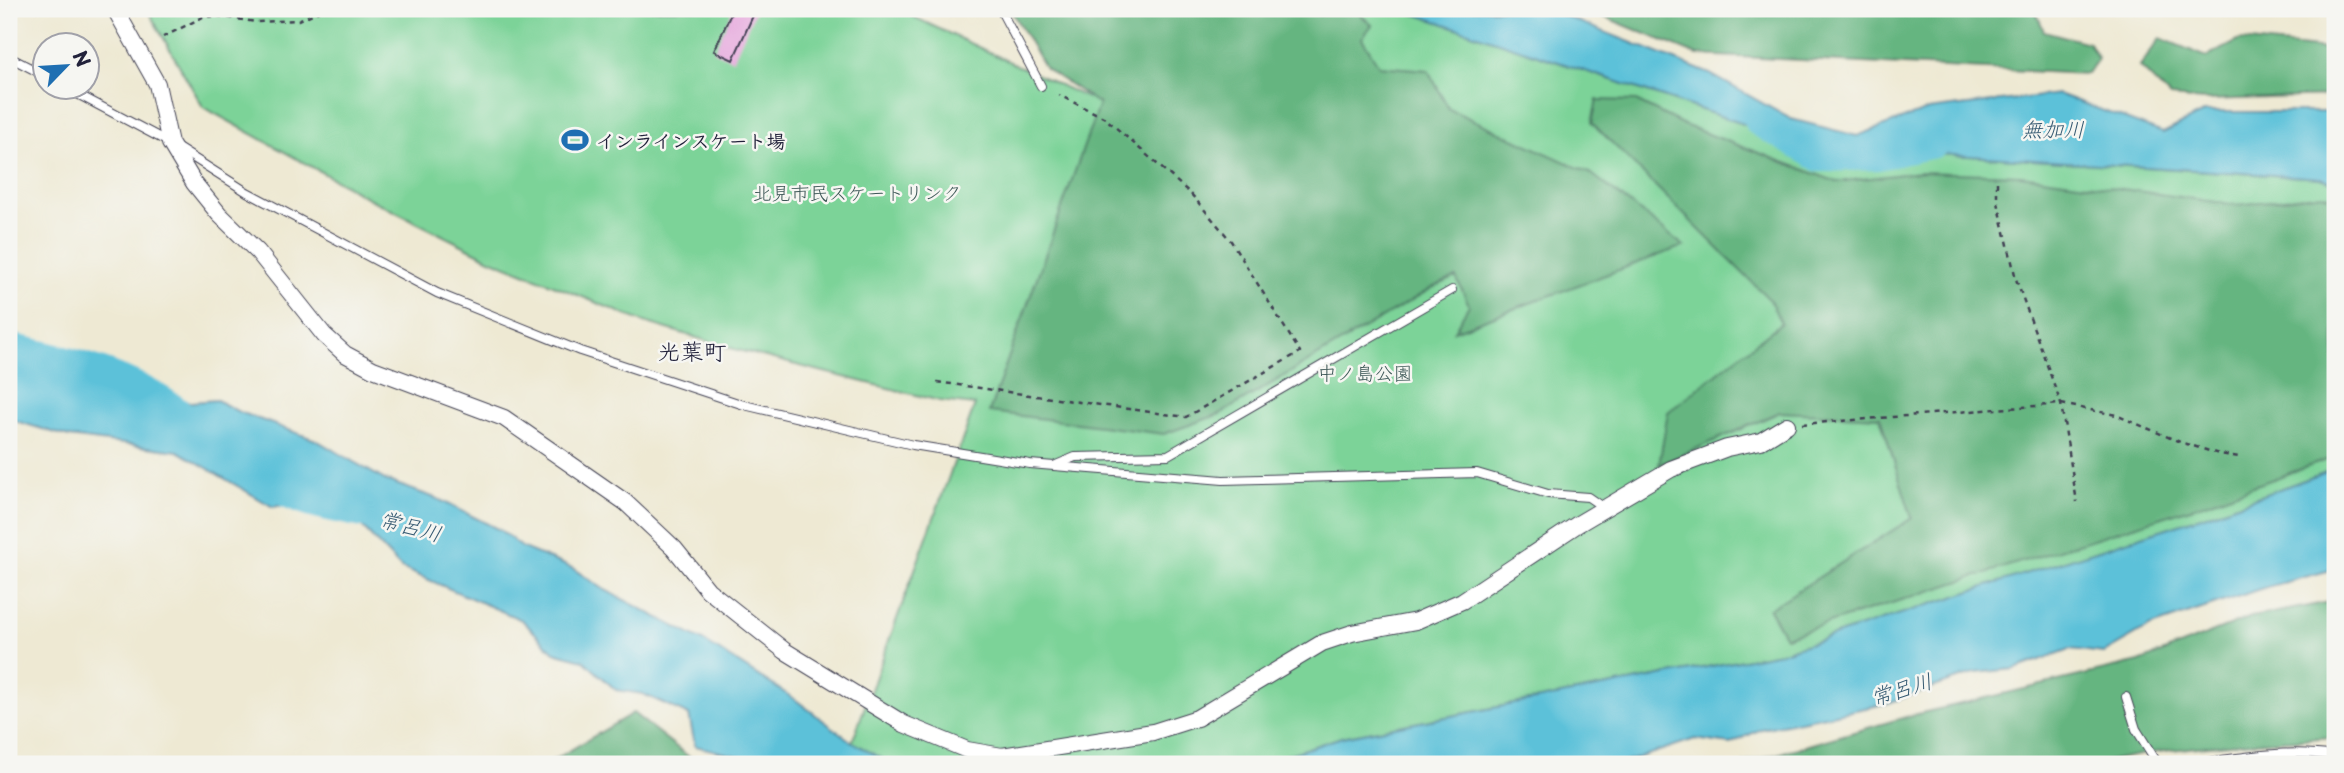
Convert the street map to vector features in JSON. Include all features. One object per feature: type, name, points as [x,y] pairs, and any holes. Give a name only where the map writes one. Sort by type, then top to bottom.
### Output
[{"type":"street","points":[[115,9],[157,84],[170,143],[194,183],[219,214],[258,252],[324,335],[345,354],[373,369],[504,418],[625,502],[674,548],[708,590],[785,651],[904,724],[967,750],[1002,756],[1153,732],[1190,721],[1322,643],[1352,633],[1416,621],[1462,601],[1604,508],[1671,469],[1727,448],[1761,441],[1787,425]]},
{"type":"lane","points":[[1000,9],[1041,86]]},
{"type":"lane","points":[[9,57],[32,69]]},
{"type":"lane","points":[[92,102],[170,143],[247,192],[437,293],[580,351],[744,405],[913,444],[1030,464],[1223,480],[1477,473],[1548,494],[1588,496],[1604,508]]},
{"type":"lane","points":[[1054,466],[1075,457],[1168,455],[1451,289]]},
{"type":"lane","points":[[2126,698],[2136,729],[2158,764]]},
{"type":"lane","points":[[2194,764],[2257,754],[2335,756]]},
{"type":"path","points":[[163,37],[203,17],[218,16],[256,22],[298,20],[325,9]]},
{"type":"path","points":[[937,382],[1186,417],[1300,352],[1231,241],[1191,194],[1105,118],[1059,95]]},
{"type":"path","points":[[1997,182],[1998,207],[2016,279],[2061,404],[2077,502]]},
{"type":"path","points":[[1787,425],[2061,404],[2116,415],[2180,442],[2219,454],[2240,457]]},
{"type":"green space","name":"中ノ島公園","points":[[147,9],[897,9],[1087,98],[1120,9],[1400,9],[1809,146],[2321,178],[2335,183],[2335,469],[2204,516],[1780,653],[1342,737],[1260,764],[891,764],[852,742],[975,405],[940,401],[734,349],[641,321],[490,259],[370,199],[203,107]]},
{"type":"green space","points":[[1010,9],[1311,9],[1318,15],[1354,9],[1372,25],[1362,38],[1379,66],[1428,70],[1449,109],[1592,174],[1684,246],[1454,331],[1469,305],[1456,277],[1434,287],[1220,414],[1164,434],[989,412],[1099,104],[1045,68]]},
{"type":"green space","points":[[1585,9],[2035,9],[2044,31],[2089,43],[2098,59],[2087,74],[1697,55]]},
{"type":"green space","points":[[2160,38],[2207,57],[2240,40],[2335,50],[2335,96],[2205,100],[2170,97],[2140,67]]},
{"type":"green space","points":[[1597,100],[1636,101],[1684,125],[1837,182],[1919,172],[2021,175],[2238,205],[2322,194],[2335,198],[2335,457],[2200,505],[1785,637],[1769,609],[1912,518],[1880,417],[1780,412],[1659,465],[1668,412],[1781,323],[1770,300],[1592,123]]},
{"type":"green space","points":[[2335,601],[2335,737],[2185,748],[2096,764],[1742,764],[1913,715],[2139,662],[2251,617]]},
{"type":"green space","points":[[633,713],[698,764],[547,764]]},
{"type":"water","name":"無加川","points":[[1400,9],[1547,9],[1710,74],[1791,119],[1857,136],[1928,110],[2058,94],[2163,133],[2205,112],[2334,112],[2335,183],[2321,178],[1809,146]]},
{"type":"water","points":[[9,346],[26,357],[69,355],[99,377],[177,403],[217,400],[237,411],[316,440],[385,480],[438,499],[500,530],[523,548],[572,568],[605,590],[707,643],[796,700],[852,742],[891,764],[750,764],[746,758],[695,746],[689,715],[643,694],[616,690],[583,660],[554,652],[522,620],[401,568],[364,529],[328,497],[273,507],[178,451],[69,437],[9,419]]},
{"type":"water","points":[[2335,469],[2335,569],[2260,589],[2149,627],[2104,653],[2070,649],[2015,669],[1975,673],[1885,704],[1761,729],[1730,744],[1695,739],[1620,764],[1260,764],[1342,737],[1780,653],[2204,516]]},
{"type":"building","points":[[733,9],[756,9],[733,60],[714,51]]},
{"type":"waterway","name":"無加川","points":[[1760,122],[1820,157],[1877,155],[1934,143]]},
{"type":"waterway","name":"常呂川","points":[[9,348],[54,358],[120,380],[141,389],[180,414]]},
{"type":"waterway","name":"常呂川","points":[[272,484],[310,501],[378,516]]},
{"type":"place","name":"インラインスケート場","points":[[575,140]]},
{"type":"district","name":"光葉町","points":[[692,350]]},
{"type":"park label","name":"北見市民スケートリンク","points":[[857,192]]}]
